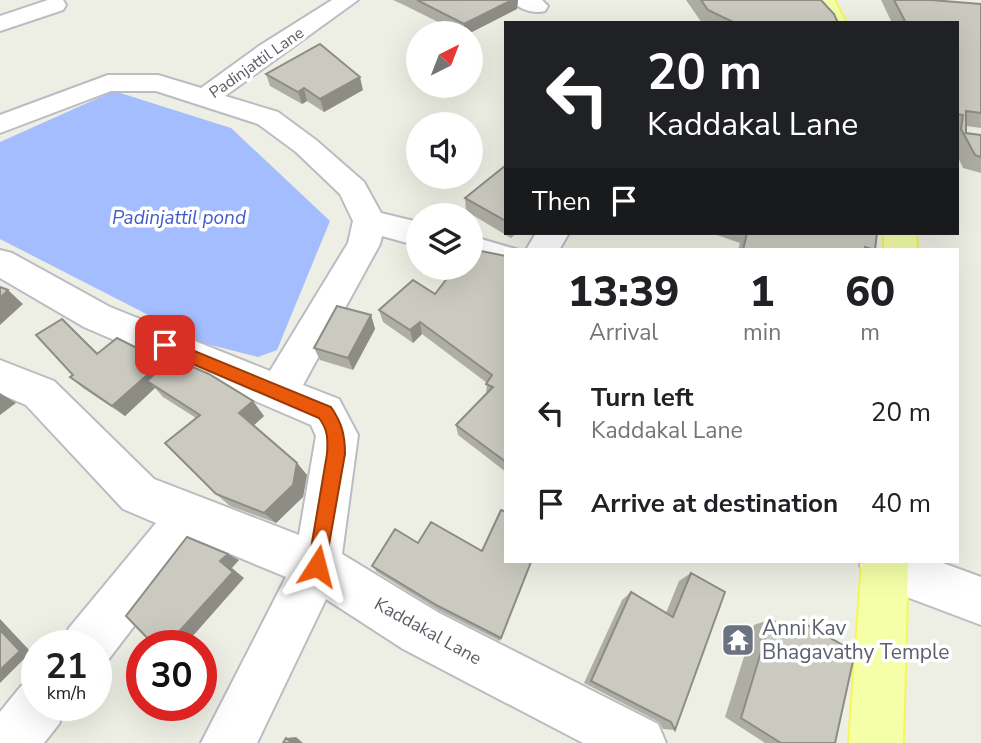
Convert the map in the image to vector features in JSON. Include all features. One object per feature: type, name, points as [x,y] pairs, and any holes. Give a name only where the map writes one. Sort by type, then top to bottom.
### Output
[{"type":"main road","points":[[823,0],[834,21]]},
{"type":"main road","points":[[876,743],[884,563]]},
{"type":"street","name":"Padinjattil Lane","points":[[0,125],[108,83],[158,83],[205,98],[268,51],[347,0]]},
{"type":"street","points":[[0,24],[55,5]]},
{"type":"street","points":[[205,98],[268,118],[287,132],[353,190],[369,221],[364,244],[278,393]]},
{"type":"street","points":[[369,221],[406,231]]},
{"type":"street","points":[[483,251],[504,256]]},
{"type":"street","points":[[4,270],[97,317],[325,412],[337,435],[317,566],[228,743]]},
{"type":"street","name":"Kaddakal Lane","points":[[0,376],[40,393],[139,494],[317,566],[421,631],[639,743]]},
{"type":"street","points":[[100,630],[191,515]]},
{"type":"street","points":[[884,563],[981,601]]},
{"type":"street","points":[[10,743],[27,721]]},
{"type":"water","name":"Padinjattil pond","points":[[114,91],[231,128],[330,221],[277,350],[258,357],[203,343],[0,239],[0,142]]},
{"type":"building","points":[[417,0],[512,0],[470,21],[458,21]]},
{"type":"building","points":[[701,0],[821,0],[837,21],[731,21],[708,10]]},
{"type":"building","points":[[894,0],[981,4],[981,113],[966,111],[966,133],[981,135],[981,157],[975,155],[961,129],[963,115],[959,114],[959,21],[905,21]]},
{"type":"building","points":[[320,44],[360,77],[320,99],[304,88],[298,92],[266,74]]},
{"type":"building","points":[[504,167],[504,220],[483,208],[483,203],[474,203],[465,198],[476,189],[483,189],[483,184]]},
{"type":"building","points":[[747,235],[877,235],[875,248],[743,248]]},
{"type":"building","points":[[483,251],[504,256],[504,461],[456,425],[493,387],[486,384],[492,375],[420,322],[410,330],[379,310],[413,280],[435,294],[446,280],[483,280]]},
{"type":"building","points":[[0,287],[8,290],[0,298]]},
{"type":"building","points":[[337,306],[371,315],[348,358],[314,348]]},
{"type":"building","points":[[62,319],[97,354],[117,338],[163,361],[112,406],[70,377],[73,375],[36,335]]},
{"type":"building","points":[[172,358],[209,374],[253,401],[239,413],[297,463],[293,485],[264,513],[216,494],[165,443],[200,415],[147,381]]},
{"type":"building","points":[[501,510],[504,511],[504,563],[531,563],[501,638],[438,606],[372,566],[395,529],[418,543],[431,522],[482,551]]},
{"type":"building","points":[[187,537],[228,554],[220,561],[233,572],[180,630],[140,630],[126,616]]},
{"type":"building","points":[[691,573],[725,592],[675,730],[671,722],[591,681],[631,592],[673,617]]},
{"type":"building","points":[[771,619],[795,633],[800,621],[855,652],[835,743],[781,743],[741,718]]},
{"type":"building","points":[[0,630],[20,651],[0,670]]},
{"type":"place","name":"Anni Kav Bhagavathy Temple","points":[[738,640]]},
{"type":"route","points":[[165,345],[325,412],[332,422],[337,435],[336,454],[317,566]]}]
